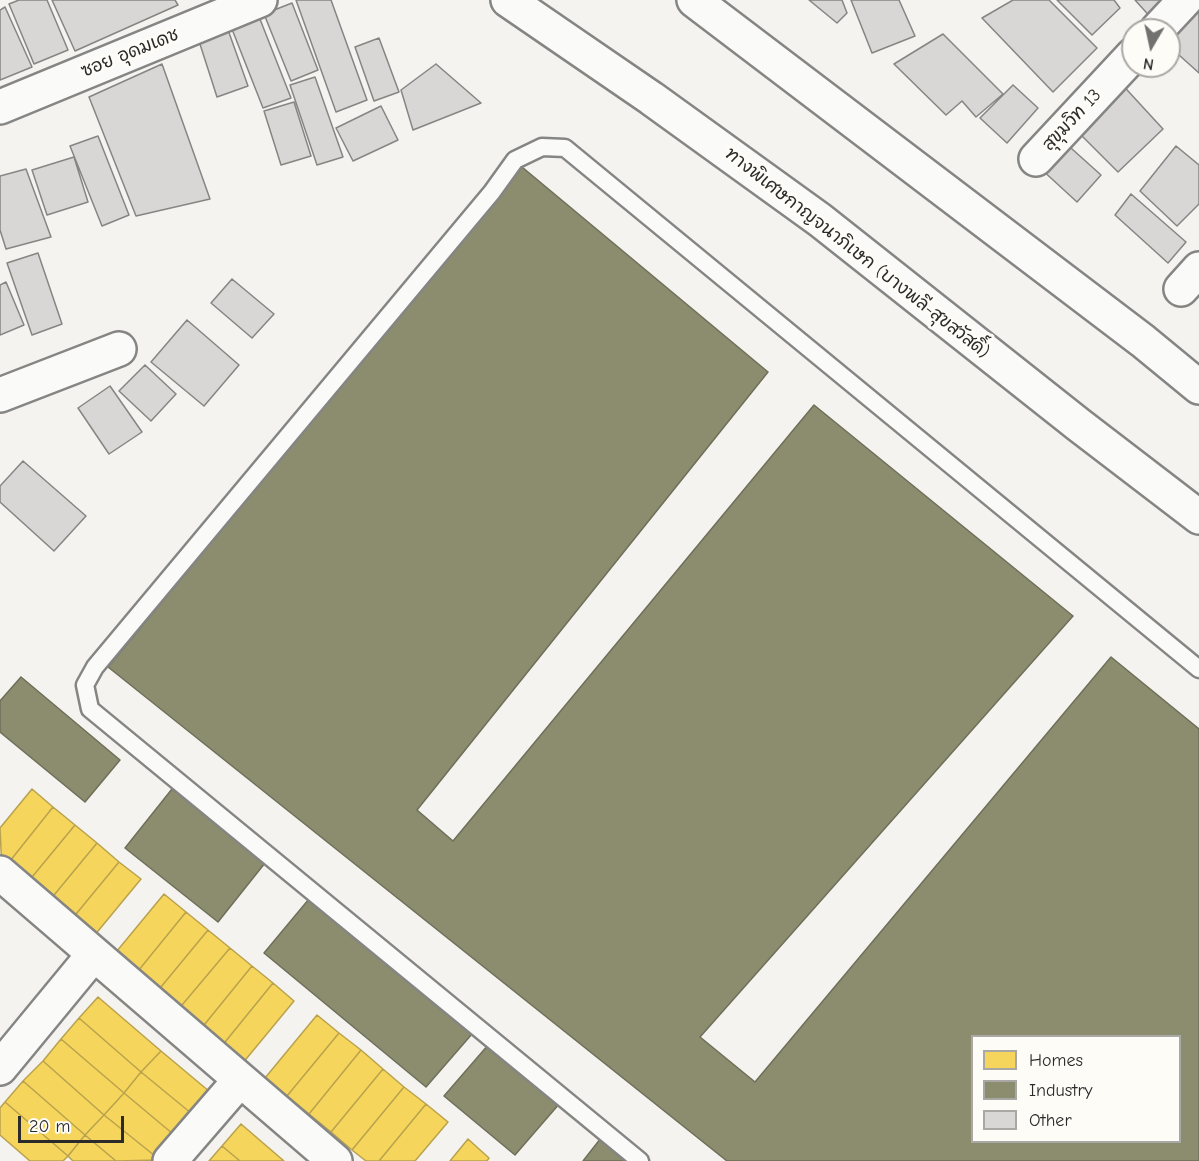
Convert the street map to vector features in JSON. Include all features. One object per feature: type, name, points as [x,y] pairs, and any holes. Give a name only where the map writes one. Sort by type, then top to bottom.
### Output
[{"type":"main road","name":"ซอย อุดมเดช","points":[[0,106],[205,10],[260,0]]},
{"type":"main road","name":"ทางพิเศษกาญจนาภิเษก (บางพลี-สุขสวัสดิ์)","points":[[508,0],[651,98],[820,220],[1199,517]]},
{"type":"main road","points":[[694,0],[1125,326],[1199,387]]},
{"type":"main road","points":[[1168,18],[1185,0]]},
{"type":"main road","name":"สุขุมวิท 13","points":[[1035,159],[1121,68]]},
{"type":"main road","points":[[0,395],[118,349]]},
{"type":"main road","points":[[0,873],[335,1161]]},
{"type":"main road","points":[[6,1048],[94,954]]},
{"type":"main road","points":[[170,1161],[240,1080]]},
{"type":"lane","points":[[640,1161],[90,709],[85,685],[95,667],[492,192],[515,160],[542,147],[565,148],[1199,669]]},
{"type":"building: Homes","points":[[32,789],[53,807],[2,871],[0,828]]},
{"type":"building: Homes","points":[[53,807],[75,825],[23,888],[2,871]]},
{"type":"building: Homes","points":[[75,825],[97,843],[45,906],[23,888]]},
{"type":"building: Homes","points":[[97,843],[119,862],[67,925],[45,906]]},
{"type":"building: Homes","points":[[119,862],[141,879],[89,942],[67,925]]},
{"type":"building: Homes","points":[[164,894],[186,912],[134,976],[112,957]]},
{"type":"building: Homes","points":[[186,912],[208,930],[156,993],[134,976]]},
{"type":"building: Homes","points":[[208,930],[230,948],[177,1011],[156,993]]},
{"type":"building: Homes","points":[[230,948],[252,966],[200,1030],[177,1011]]},
{"type":"building: Homes","points":[[252,966],[273,983],[221,1047],[200,1030]]},
{"type":"building: Homes","points":[[273,983],[294,1001],[242,1064],[221,1047]]},
{"type":"building: Homes","points":[[98,997],[161,1051],[141,1072],[79,1018]]},
{"type":"building: Homes","points":[[317,1015],[339,1033],[287,1096],[265,1078]]},
{"type":"building: Homes","points":[[79,1018],[141,1072],[124,1093],[61,1039]]},
{"type":"building: Homes","points":[[339,1033],[361,1050],[309,1114],[287,1096]]},
{"type":"building: Homes","points":[[61,1039],[124,1093],[104,1115],[43,1061]]},
{"type":"building: Homes","points":[[361,1050],[383,1069],[331,1132],[309,1114]]},
{"type":"building: Homes","points":[[161,1051],[216,1097],[197,1118],[141,1072]]},
{"type":"building: Homes","points":[[43,1061],[104,1115],[85,1135],[23,1081]]},
{"type":"building: Homes","points":[[383,1069],[404,1087],[352,1150],[331,1132]]},
{"type":"building: Homes","points":[[141,1072],[197,1118],[179,1139],[124,1093]]},
{"type":"building: Homes","points":[[23,1081],[85,1135],[68,1156],[5,1102]]},
{"type":"building: Homes","points":[[404,1087],[426,1104],[379,1161],[366,1161],[352,1150]]},
{"type":"building: Homes","points":[[124,1093],[179,1139],[160,1160],[104,1115]]},
{"type":"building: Homes","points":[[5,1102],[68,1156],[63,1161],[30,1161],[0,1135],[0,1108]]},
{"type":"building: Homes","points":[[426,1104],[448,1122],[415,1161],[379,1161]]},
{"type":"building: Homes","points":[[104,1115],[160,1160],[116,1161],[85,1135]]},
{"type":"building: Homes","points":[[241,1124],[284,1161],[240,1161],[222,1146]]},
{"type":"building: Homes","points":[[85,1135],[116,1161],[73,1161],[68,1156]]},
{"type":"building: Homes","points":[[468,1139],[489,1158],[487,1161],[450,1161]]},
{"type":"building: Homes","points":[[222,1146],[240,1161],[209,1161]]},
{"type":"building: Industry","points":[[522,167],[768,372],[417,810],[453,841],[814,405],[1073,616],[700,1037],[755,1082],[1111,657],[1199,729],[1199,1161],[727,1161],[108,667]]},
{"type":"building: Industry","points":[[21,677],[120,760],[85,802],[0,732],[0,701]]},
{"type":"building: Industry","points":[[172,789],[265,863],[218,922],[125,848]]},
{"type":"building: Industry","points":[[309,899],[472,1034],[426,1087],[264,953]]},
{"type":"building: Industry","points":[[489,1044],[560,1103],[515,1155],[444,1096]]},
{"type":"building: Industry","points":[[601,1138],[630,1161],[583,1161]]},
{"type":"building: Other","points":[[19,0],[47,0],[68,50],[34,64],[9,4]]},
{"type":"building: Other","points":[[52,0],[175,0],[178,5],[75,51]]},
{"type":"building: Other","points":[[296,0],[331,0],[367,100],[336,112]]},
{"type":"building: Other","points":[[809,0],[842,0],[847,13],[837,23]]},
{"type":"building: Other","points":[[851,0],[899,0],[915,36],[872,53]]},
{"type":"building: Other","points":[[1013,0],[1049,0],[1097,48],[1053,92],[982,18]]},
{"type":"building: Other","points":[[1057,0],[1114,0],[1120,8],[1092,35]]},
{"type":"building: Other","points":[[1135,0],[1175,0],[1157,18],[1151,18]]},
{"type":"building: Other","points":[[292,3],[318,70],[291,81],[264,14]]},
{"type":"building: Other","points":[[5,7],[32,67],[0,80],[0,10]]},
{"type":"building: Other","points":[[1199,7],[1199,73],[1181,57],[1181,29]]},
{"type":"building: Other","points":[[256,9],[291,98],[263,108],[228,19]]},
{"type":"building: Other","points":[[227,27],[248,86],[217,97],[198,38]]},
{"type":"building: Other","points":[[943,34],[1003,94],[976,117],[962,101],[946,115],[894,64]]},
{"type":"building: Other","points":[[379,38],[399,92],[374,101],[355,47]]},
{"type":"building: Other","points":[[162,64],[210,199],[136,216],[89,97]]},
{"type":"building: Other","points":[[436,64],[481,103],[413,130],[401,90]]},
{"type":"building: Other","points":[[315,77],[343,157],[317,165],[290,85]]},
{"type":"building: Other","points":[[1117,79],[1163,129],[1118,172],[1073,127]]},
{"type":"building: Other","points":[[1013,85],[1038,108],[1007,143],[980,118]]},
{"type":"building: Other","points":[[294,102],[311,156],[281,165],[264,111]]},
{"type":"building: Other","points":[[381,106],[398,140],[353,161],[336,128]]},
{"type":"building: Other","points":[[98,136],[129,215],[102,226],[70,146]]},
{"type":"building: Other","points":[[1062,140],[1101,175],[1077,202],[1040,168]]},
{"type":"building: Other","points":[[1176,146],[1199,165],[1199,204],[1177,226],[1140,191]]},
{"type":"building: Other","points":[[74,157],[88,202],[47,215],[32,170]]},
{"type":"building: Other","points":[[26,169],[51,237],[6,249],[0,230],[0,176]]},
{"type":"building: Other","points":[[1131,194],[1186,242],[1168,263],[1115,215]]},
{"type":"building: Other","points":[[38,253],[62,324],[32,335],[7,263]]},
{"type":"building: Other","points":[[232,279],[274,314],[252,338],[211,303]]},
{"type":"building: Other","points":[[6,282],[24,325],[0,335],[0,285]]},
{"type":"building: Other","points":[[187,320],[239,365],[204,406],[151,362]]},
{"type":"building: Other","points":[[145,365],[176,394],[151,421],[119,391]]},
{"type":"building: Other","points":[[110,386],[142,432],[109,454],[78,408]]},
{"type":"building: Other","points":[[23,461],[86,516],[54,551],[0,502],[0,486]]}]
